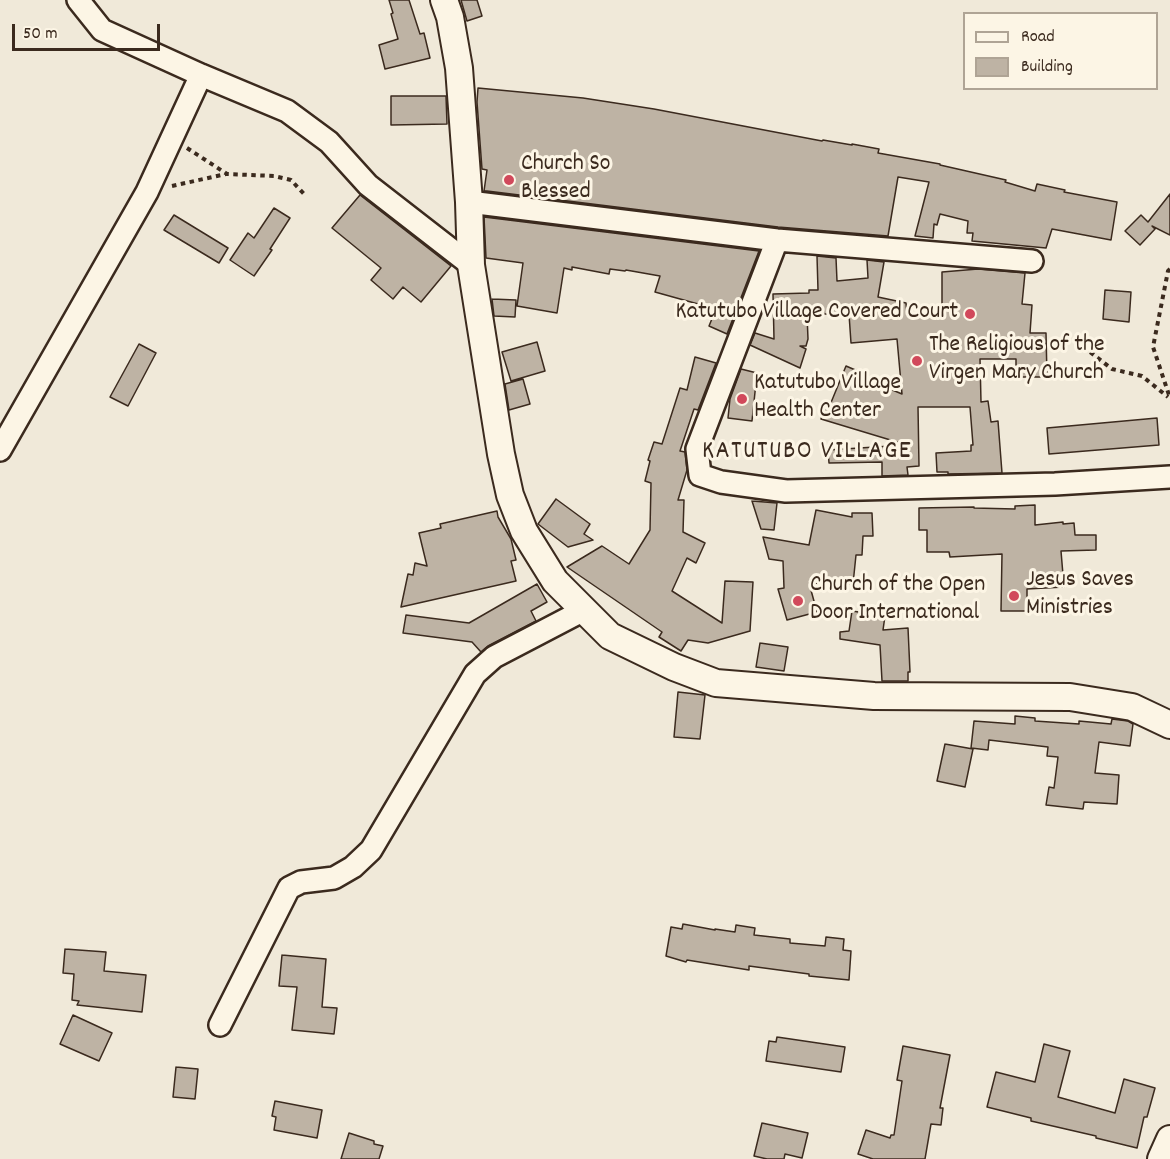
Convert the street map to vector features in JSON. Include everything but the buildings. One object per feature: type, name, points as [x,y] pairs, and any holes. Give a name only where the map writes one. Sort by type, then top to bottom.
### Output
[{"type":"street","points":[[78,0],[102,30],[287,111],[329,142],[368,185],[471,266]]},
{"type":"street","points":[[444,0],[450,17],[459,68],[469,202],[471,266],[501,454],[510,495],[524,531],[555,581],[610,636],[674,667],[716,683],[874,696],[1070,696],[1132,707],[1170,725]]},
{"type":"street","points":[[0,450],[147,192],[201,75]]},
{"type":"street","points":[[469,202],[777,240],[1032,261]]},
{"type":"street","points":[[777,240],[697,449],[700,475],[721,482],[786,491],[1055,484],[1170,477]]},
{"type":"street","points":[[220,1025],[289,888],[301,882],[334,878],[353,867],[371,850],[475,674],[494,657],[584,610]]},
{"type":"street","points":[[1161,1159],[1170,1140]]},
{"type":"path","points":[[171,138],[227,174]]},
{"type":"path","points":[[147,192],[227,174],[274,176],[291,180],[305,195]]},
{"type":"path","points":[[1169,398],[1153,347],[1170,269]]},
{"type":"path","points":[[1076,340],[1112,369],[1142,376],[1169,398]]},
{"type":"place","name":"Church So Blessed","points":[[509,180]]},
{"type":"place","name":"Katutubo Village Covered Court","points":[[970,314]]},
{"type":"place","name":"The Religious of the Virgen Mary Church","points":[[917,361]]},
{"type":"place","name":"Katutubo Village Health Center","points":[[742,399]]},
{"type":"place","name":"Jesus Saves Ministries","points":[[1014,596]]},
{"type":"place","name":"Church of the Open Door International","points":[[798,601]]},
{"type":"district","name":"KATUTUBO VILLAGE","points":[[807,453]]}]
